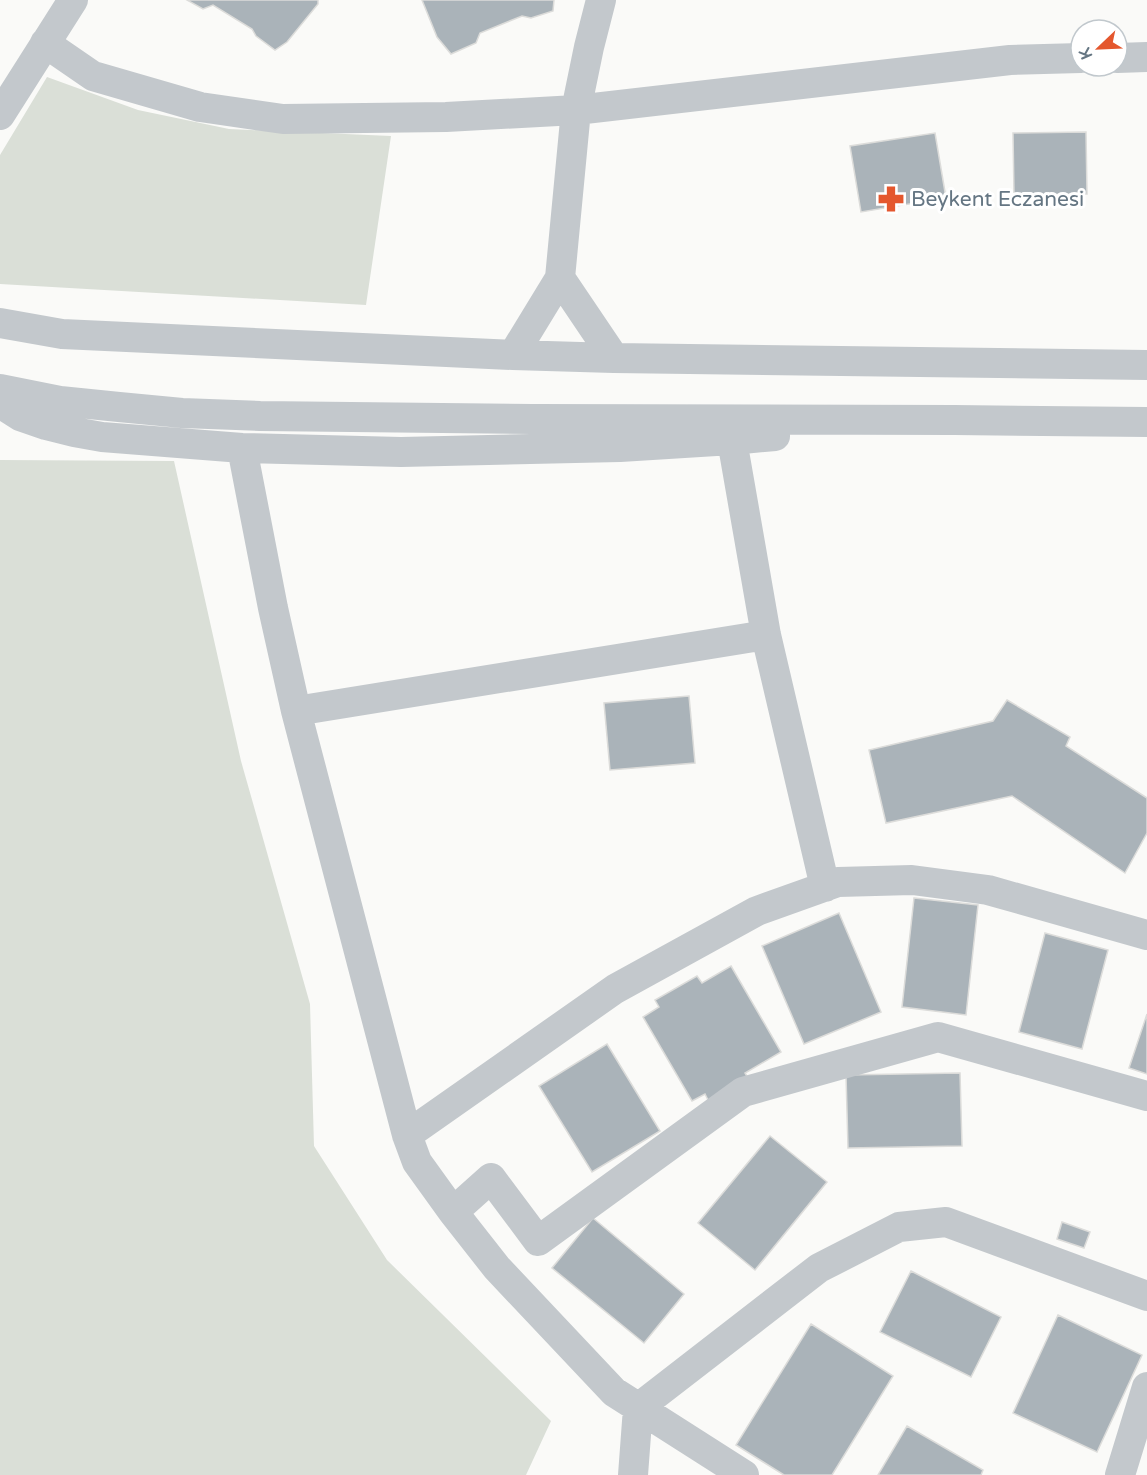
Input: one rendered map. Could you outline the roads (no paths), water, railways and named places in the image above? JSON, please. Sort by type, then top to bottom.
[{"type":"street","points":[[0,115],[73,0]]},
{"type":"street","points":[[513,355],[560,278],[576,110],[601,0]]},
{"type":"street","points":[[45,44],[93,76],[201,107],[283,119],[446,117],[576,110],[1010,60],[1069,58]]},
{"type":"street","points":[[1129,58],[1147,57]]},
{"type":"street","points":[[560,278],[614,358]]},
{"type":"street","points":[[0,323],[62,334],[513,355],[1147,365]]},
{"type":"street","points":[[0,389],[60,401],[182,413],[260,416],[1147,422]]},
{"type":"street","points":[[0,403],[20,416],[46,425],[102,437],[242,448],[401,452],[620,447],[732,440],[789,434],[830,419]]},
{"type":"street","points":[[732,440],[766,635],[825,887]]},
{"type":"street","points":[[242,448],[273,608],[296,711],[407,1135],[417,1162],[497,1269],[614,1392],[744,1475]]},
{"type":"street","points":[[296,711],[766,635]]},
{"type":"street","points":[[407,1135],[615,989],[758,911],[838,882],[912,880],[988,890],[1147,935]]},
{"type":"street","points":[[453,1212],[491,1178],[538,1241],[743,1092],[938,1037],[1147,1096]]},
{"type":"street","points":[[633,1475],[638,1408],[819,1268],[899,1227],[946,1222],[1147,1296]]},
{"type":"street","points":[[1120,1475],[1147,1387]]},
{"type":"place","name":"Beykent Eczanesi","points":[[891,199]]}]
